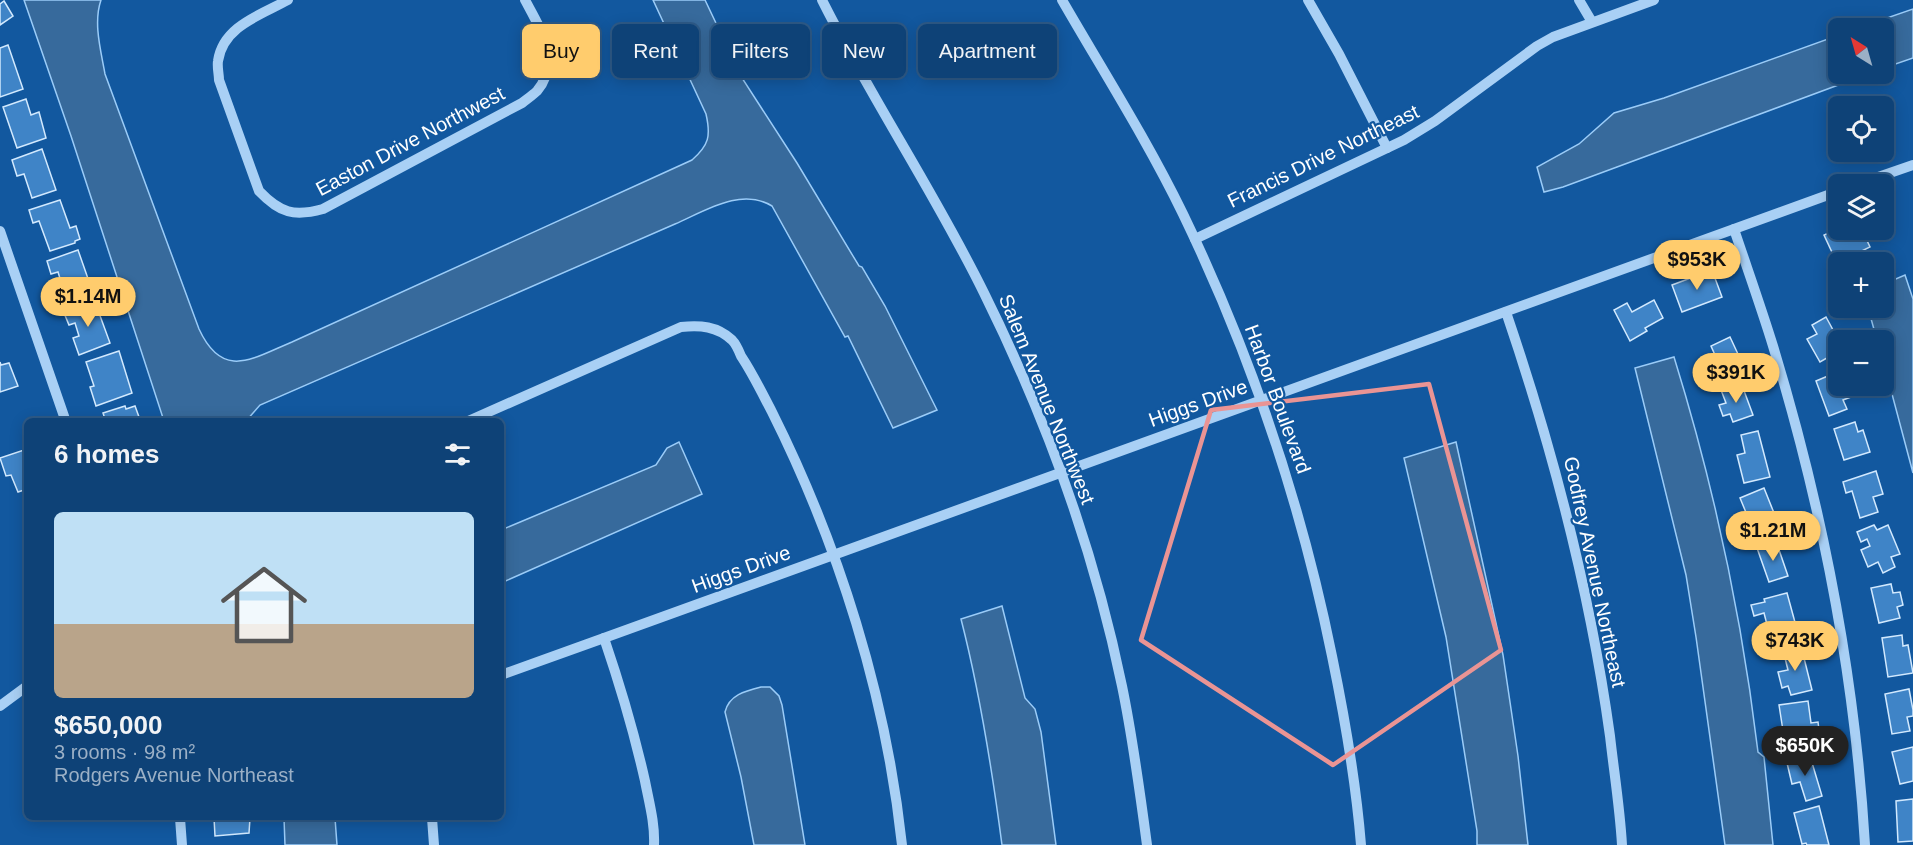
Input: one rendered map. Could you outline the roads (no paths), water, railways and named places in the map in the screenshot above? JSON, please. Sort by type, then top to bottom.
[{"type":"street","name":"Easton Drive Northwest","points":[[288,0],[234,29],[220,52],[219,80],[259,191],[271,204],[287,212],[306,214],[323,209],[344,198],[522,103],[537,91],[546,75],[549,57],[545,39],[525,0]]},
{"type":"street","name":"Salem Avenue Northwest","points":[[822,0],[877,104],[984,292],[1020,368],[1061,472],[1103,604],[1122,686],[1137,768],[1147,845]]},
{"type":"street","name":"Harbor Boulevard","points":[[1062,0],[1137,127],[1195,239],[1227,312],[1261,400],[1293,496],[1323,608],[1341,701],[1361,845]]},
{"type":"street","points":[[1308,0],[1339,54],[1387,148]]},
{"type":"street","points":[[1579,0],[1592,22]]},
{"type":"street","name":"Francis Drive Northeast","points":[[1195,239],[1387,148],[1435,121],[1537,46],[1553,37],[1654,0]]},
{"type":"street","points":[[1887,174],[1913,165]]},
{"type":"street","name":"Higgs Drive","points":[[504,674],[1828,196]]},
{"type":"street","points":[[1734,229],[1773,345],[1814,501],[1844,660],[1855,740],[1865,845]]},
{"type":"street","points":[[0,231],[65,418]]},
{"type":"street","name":"Godfrey Avenue Northeast","points":[[1506,312],[1550,450],[1585,590],[1604,697],[1622,845]]},
{"type":"street","points":[[475,418],[681,327],[700,325],[717,330],[733,341],[783,435],[833,554],[874,690],[889,760],[902,845]]},
{"type":"street","points":[[604,638],[623,694],[638,750],[655,830],[654,845]]},
{"type":"street","points":[[0,706],[24,688]]},
{"type":"street","points":[[180,820],[182,845]]},
{"type":"street","points":[[432,820],[434,845]]},
{"type":"water","points":[[24,0],[101,0],[98,27],[105,74],[199,329],[208,345],[218,355],[229,360],[240,361],[252,359],[292,342],[692,160],[702,150],[708,134],[706,114],[689,78],[699,78],[699,24],[664,24],[653,0],[705,0],[716,24],[711,24],[711,78],[742,78],[885,306],[937,410],[893,428],[848,336],[845,337],[772,206],[748,199],[723,203],[711,208],[260,405],[249,418],[163,418]]},
{"type":"water","points":[[1913,9],[1913,58],[1894,65],[1894,18],[1887,18]]},
{"type":"water","points":[[1828,39],[1828,84],[1841,84],[1544,192],[1537,167],[1579,144],[1614,113],[1664,98]]},
{"type":"water","points":[[1905,275],[1913,299],[1913,473],[1893,396],[1894,330],[1874,330],[1871,318],[1894,318],[1894,280]]},
{"type":"water","points":[[1674,357],[1702,454],[1735,602],[1758,752],[1764,757],[1773,845],[1725,845],[1686,575],[1635,368]]},
{"type":"water","points":[[679,442],[702,494],[504,582],[504,529],[656,465],[667,448]]},
{"type":"water","points":[[1456,442],[1503,655],[1528,845],[1477,845],[1477,831],[1446,637],[1404,458]]},
{"type":"water","points":[[1002,606],[1025,698],[1035,709],[1041,732],[1056,845],[1002,845],[985,731],[961,619]]},
{"type":"water","points":[[761,687],[770,687],[779,696],[782,705],[805,845],[754,845],[725,712],[734,698]]},
{"type":"water","points":[[284,820],[335,820],[337,845],[285,845]]}]
